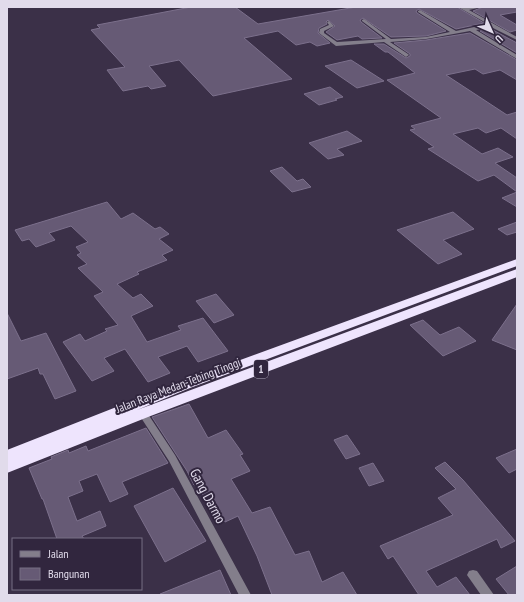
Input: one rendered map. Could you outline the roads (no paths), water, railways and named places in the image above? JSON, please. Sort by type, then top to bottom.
[{"type":"highway","name":"Jalan Raya Medan-Tebing Tinggi","points":[[7,456],[185,385],[517,262]]},
{"type":"highway","name":"Jalan Raya Medan-Tebing Tinggi","points":[[7,467],[143,413],[517,273]]},
{"type":"street","points":[[460,7],[517,39]]},
{"type":"street","points":[[466,9],[480,7]]},
{"type":"street","points":[[420,11],[456,33]]},
{"type":"street","points":[[364,20],[388,41],[389,45],[406,55]]},
{"type":"street","points":[[329,22],[332,26],[324,28],[320,32],[336,44],[388,41],[456,33],[492,25]]},
{"type":"street","points":[[470,30],[517,57]]},
{"type":"street","name":"Gang Darmo","points":[[143,413],[172,458],[246,595]]},
{"type":"street","points":[[474,575],[488,595]]}]
